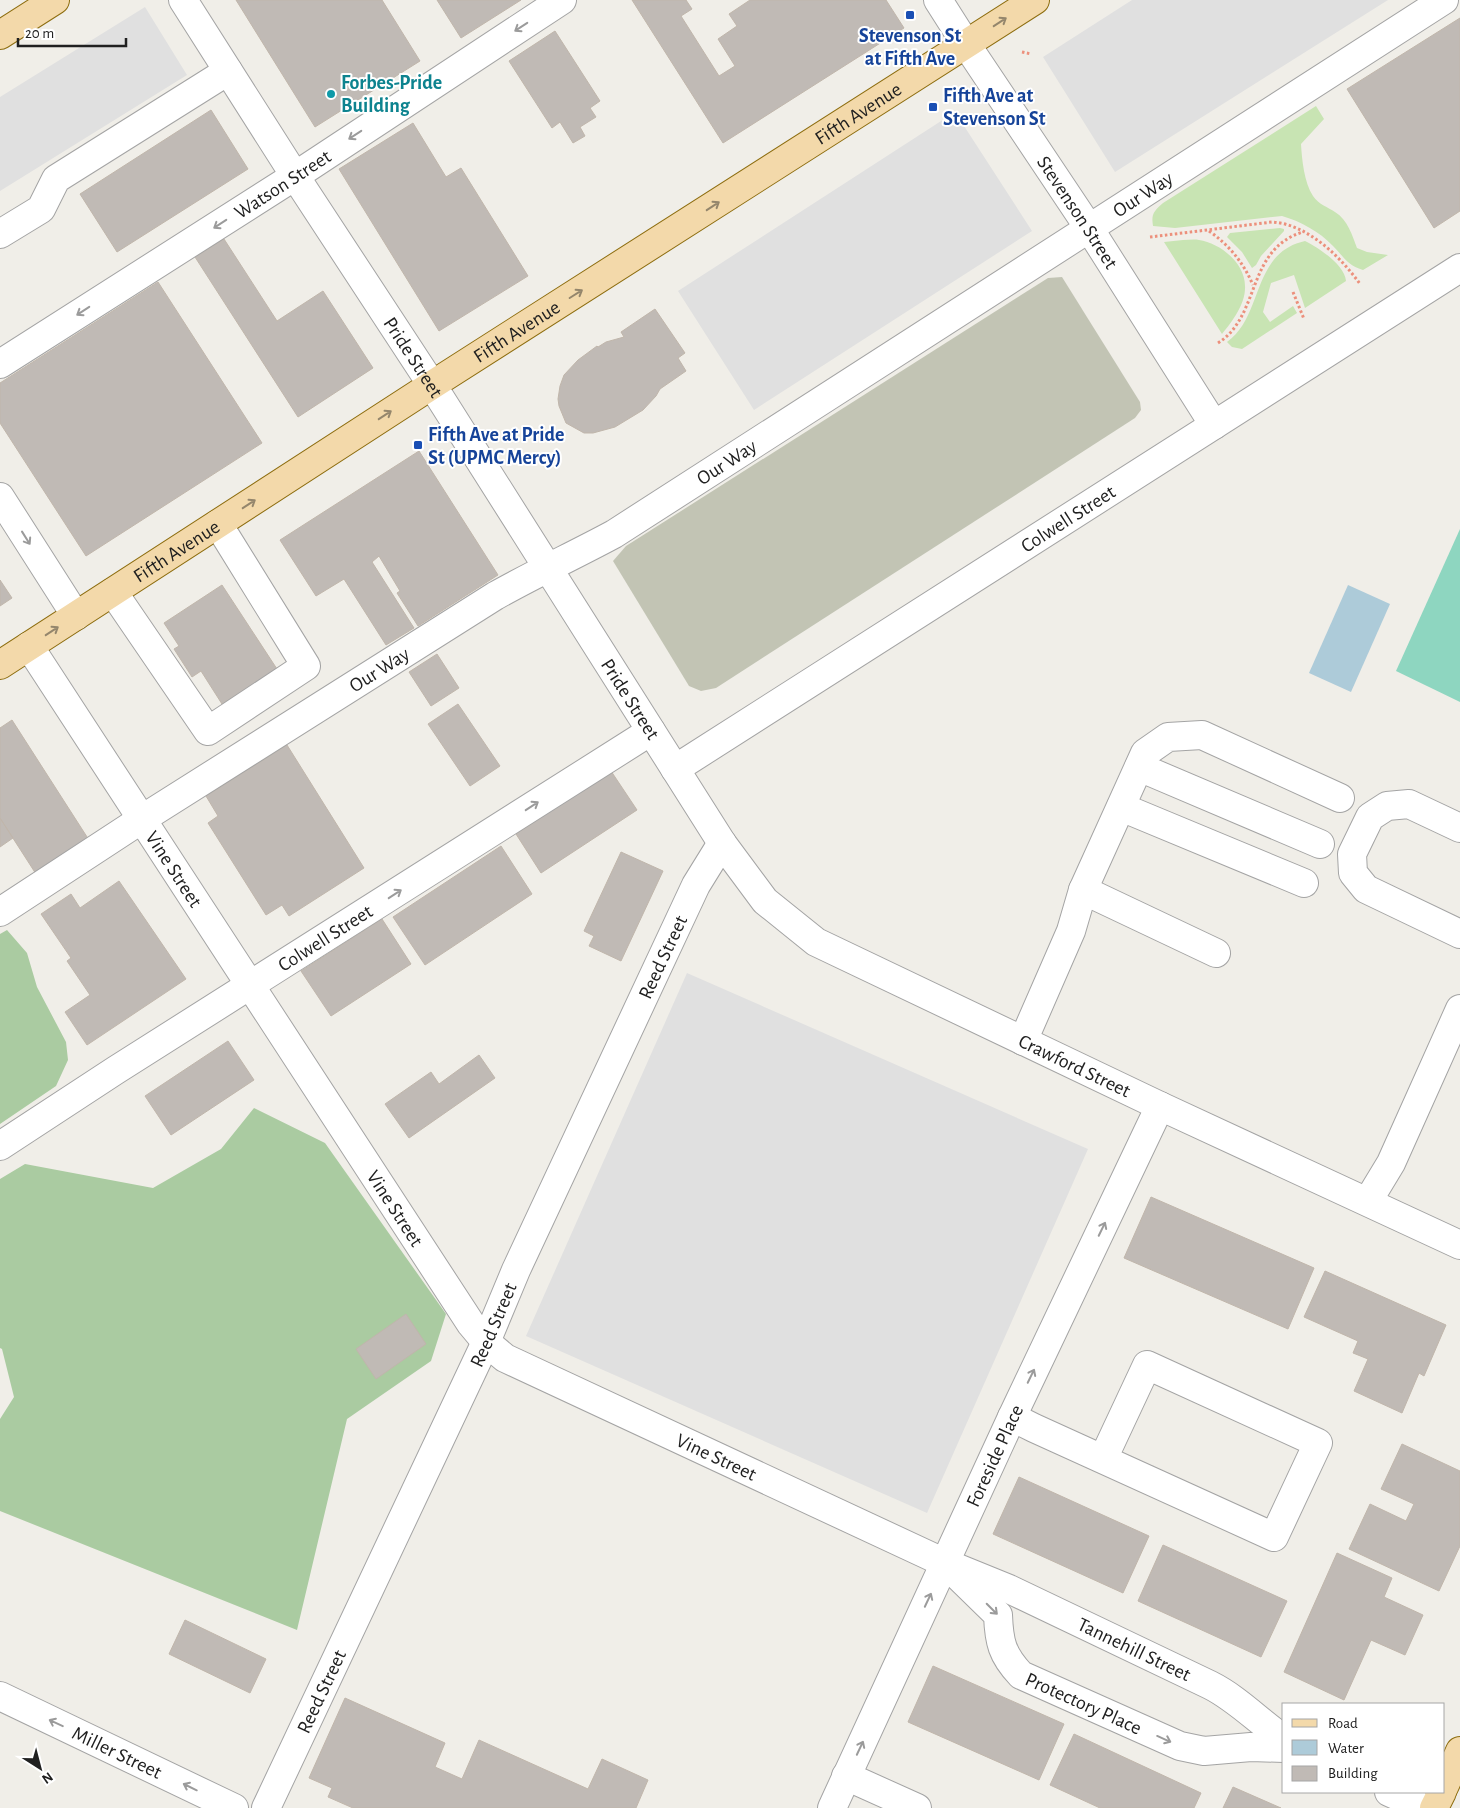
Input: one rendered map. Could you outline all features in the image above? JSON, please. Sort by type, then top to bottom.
[{"type":"main road","points":[[0,35],[55,0]]},
{"type":"main road","name":"Fifth Avenue","points":[[0,665],[432,385],[1035,0]]},
{"type":"main road","points":[[1445,1785],[1460,1751]]},
{"type":"main road","points":[[1434,1808],[1442,1793]]},
{"type":"street","name":"Pride Street","points":[[183,0],[295,176],[432,385],[722,843]]},
{"type":"street","name":"Watson Street","points":[[0,364],[295,176],[562,0]]},
{"type":"street","name":"Stevenson Street","points":[[938,0],[1089,228],[1214,425]]},
{"type":"street","name":"Our Way","points":[[0,912],[142,819],[496,596],[622,528],[1444,0]]},
{"type":"street","points":[[0,234],[41,209],[56,179],[228,71]]},
{"type":"street","name":"Colwell Street","points":[[675,769],[1460,268]]},
{"type":"street","points":[[0,497],[76,616]]},
{"type":"street","points":[[113,592],[208,731],[306,666],[218,524]]},
{"type":"street","name":"Vine Street","points":[[29,646],[471,1324],[486,1342],[505,1358],[945,1563]]},
{"type":"street","name":"Colwell Street","points":[[0,1146],[650,731]]},
{"type":"street","points":[[1023,1041],[1071,931],[1083,890],[1145,753],[1168,736],[1202,735],[1340,798]]},
{"type":"street","points":[[1139,768],[1320,844]]},
{"type":"street","points":[[1460,828],[1409,804],[1387,806],[1370,817],[1352,854],[1353,873],[1366,889],[1460,934]]},
{"type":"street","points":[[1121,808],[1304,883]]},
{"type":"street","name":"Crawford Street","points":[[722,843],[765,900],[816,942],[1160,1106],[1460,1245]]},
{"type":"street","name":"Reed Street","points":[[266,1808],[486,1342],[500,1305],[693,893],[722,843]]},
{"type":"street","points":[[1083,890],[1216,953]]},
{"type":"street","points":[[1368,1201],[1391,1163],[1460,1009]]},
{"type":"street","name":"Foreside Place","points":[[832,1808],[1012,1417],[1160,1106]]},
{"type":"street","points":[[1012,1417],[1102,1459],[1274,1537],[1318,1443],[1147,1364],[1102,1459]]},
{"type":"street","name":"Tannehill Street","points":[[945,1563],[1009,1589],[1228,1694],[1263,1725],[1282,1738]]},
{"type":"street","name":"Protectory Place","points":[[945,1563],[998,1615],[999,1638],[1009,1662],[1021,1675],[1180,1746],[1204,1751],[1251,1747],[1282,1748]]},
{"type":"street","points":[[1009,1662],[1009,1638],[1017,1617],[1042,1605]]},
{"type":"street","points":[[1204,1751],[1229,1735],[1236,1721],[1228,1694]]},
{"type":"street","name":"Miller Street","points":[[0,1696],[234,1808]]},
{"type":"street","points":[[846,1776],[917,1808]]},
{"type":"street","points":[[1391,1793],[1424,1808]]},
{"type":"path","points":[[1022,52],[1031,54]]},
{"type":"path","points":[[1150,237],[1272,222],[1284,223],[1304,232],[1330,252],[1360,284]]},
{"type":"path","points":[[1209,230],[1223,240],[1242,262],[1254,285]]},
{"type":"path","points":[[1218,343],[1235,329],[1269,255],[1294,235],[1304,232]]},
{"type":"path","points":[[1293,292],[1304,318]]},
{"type":"shaded area","points":[[1132,0],[1388,0],[1115,172],[1043,57]]},
{"type":"shaded area","points":[[145,7],[187,75],[0,191],[0,97]]},
{"type":"shaded area","points":[[955,112],[1032,231],[754,410],[678,291]]},
{"type":"shaded area","points":[[1062,277],[1140,402],[1141,410],[1135,418],[716,688],[701,691],[689,686],[613,561],[626,546],[1048,278]]},
{"type":"shaded area","points":[[687,973],[1088,1149],[927,1513],[526,1336]]},
{"type":"green space","points":[[1316,106],[1324,119],[1301,144],[1307,184],[1318,202],[1343,219],[1357,248],[1367,252],[1388,255],[1363,270],[1349,263],[1328,241],[1316,232],[1303,224],[1282,216],[1175,228],[1153,226],[1152,218],[1154,213],[1163,203]]},
{"type":"green space","points":[[1284,229],[1284,231],[1252,268],[1242,252],[1227,237],[1230,233]]},
{"type":"green space","points":[[1199,240],[1215,245],[1230,256],[1241,270],[1245,286],[1243,299],[1234,318],[1222,334],[1164,242]]},
{"type":"green space","points":[[1305,241],[1336,263],[1345,275],[1346,281],[1305,308],[1294,275],[1271,283],[1263,312],[1270,322],[1293,306],[1297,313],[1242,349],[1232,347],[1227,342],[1239,331],[1247,317],[1266,271],[1275,258],[1288,248]]},
{"type":"green space","points":[[1460,529],[1460,702],[1396,671]]},
{"type":"green space","points":[[7,930],[27,953],[37,987],[66,1042],[68,1060],[56,1086],[0,1124],[0,934]]},
{"type":"green space","points":[[254,1108],[325,1143],[446,1314],[431,1361],[347,1419],[297,1630],[0,1511],[0,1419],[14,1397],[2,1349],[0,1348],[0,1179],[25,1164],[153,1188],[221,1149]]},
{"type":"water","points":[[1348,585],[1390,604],[1351,692],[1309,673]]},
{"type":"building","name":"Forbes-Pride Building","points":[[236,0],[382,0],[420,61],[315,127]]},
{"type":"building","name":"Forbes-Pride Building","points":[[437,0],[521,0],[461,38]]},
{"type":"building","points":[[632,0],[686,0],[692,9],[681,16],[719,76],[735,66],[718,39],[737,26],[729,14],[750,0],[886,0],[904,28],[723,143]]},
{"type":"building","points":[[1460,18],[1460,211],[1434,228],[1347,89]]},
{"type":"building","points":[[555,31],[600,101],[590,108],[596,117],[580,127],[585,136],[573,143],[560,122],[552,128],[509,61]]},
{"type":"building","points":[[211,110],[248,169],[117,252],[80,194]]},
{"type":"building","points":[[413,123],[446,177],[461,168],[528,276],[439,331],[339,169]]},
{"type":"building","points":[[224,239],[277,321],[323,291],[373,368],[298,417],[195,257]]},
{"type":"building","points":[[158,282],[262,443],[86,556],[0,423],[0,383]]},
{"type":"building","points":[[655,309],[685,353],[678,358],[686,371],[660,389],[643,410],[615,427],[593,433],[584,433],[566,423],[558,399],[564,375],[578,360],[597,346],[624,337],[621,332]]},
{"type":"building","points":[[419,451],[498,575],[418,626],[397,593],[400,591],[379,556],[372,562],[414,628],[386,645],[344,579],[316,596],[280,540]]},
{"type":"building","points":[[0,580],[12,598],[0,606]]},
{"type":"building","points":[[222,585],[277,669],[222,704],[201,671],[192,677],[174,649],[179,646],[164,623]]},
{"type":"building","points":[[437,654],[459,688],[431,706],[409,672]]},
{"type":"building","points":[[458,704],[500,766],[470,786],[428,724]]},
{"type":"building","points":[[12,720],[89,840],[36,874],[0,818],[0,728]]},
{"type":"building","points":[[287,745],[364,868],[289,916],[282,905],[266,915],[208,823],[218,816],[206,796]]},
{"type":"building","points":[[611,771],[637,810],[541,873],[516,834]]},
{"type":"building","points":[[0,818],[13,838],[0,847]]},
{"type":"building","points":[[501,846],[532,894],[425,965],[393,917]]},
{"type":"building","points":[[621,852],[663,871],[621,961],[589,946],[594,936],[584,931]]},
{"type":"building","points":[[119,881],[186,979],[87,1045],[65,1012],[90,995],[67,961],[71,958],[41,914],[71,894],[80,908]]},
{"type":"building","points":[[382,919],[411,964],[331,1016],[301,971]]},
{"type":"building","points":[[228,1041],[254,1080],[171,1135],[145,1096]]},
{"type":"building","points":[[479,1055],[495,1078],[409,1138],[385,1104],[431,1072],[439,1084]]},
{"type":"building","points":[[1151,1197],[1314,1268],[1288,1329],[1124,1258]]},
{"type":"building","points":[[1325,1271],[1446,1325],[1424,1376],[1419,1373],[1402,1413],[1354,1391],[1368,1359],[1353,1353],[1358,1341],[1304,1317]]},
{"type":"building","points":[[406,1314],[426,1344],[376,1379],[356,1349]]},
{"type":"building","points":[[1402,1444],[1460,1471],[1460,1546],[1439,1591],[1349,1549],[1370,1504],[1406,1521],[1414,1504],[1381,1489]]},
{"type":"building","points":[[1019,1477],[1149,1536],[1123,1593],[993,1534]]},
{"type":"building","points":[[1163,1545],[1287,1601],[1261,1657],[1138,1601]]},
{"type":"building","points":[[1337,1553],[1392,1578],[1384,1597],[1423,1615],[1405,1655],[1371,1640],[1344,1700],[1284,1672]]},
{"type":"building","points":[[185,1620],[266,1659],[250,1693],[169,1654]]},
{"type":"building","points":[[933,1666],[1064,1724],[1039,1780],[908,1722]]},
{"type":"building","points":[[345,1698],[445,1743],[435,1767],[462,1779],[479,1740],[588,1789],[602,1759],[648,1780],[636,1808],[353,1808],[328,1797],[332,1788],[309,1778]]},
{"type":"building","points":[[1074,1734],[1201,1793],[1194,1808],[1100,1808],[1050,1785]]},
{"type":"building","points":[[1233,1787],[1281,1808],[1223,1808]]},
{"type":"place","name":"Stevenson St at Fifth Ave","points":[[910,15]]},
{"type":"place","name":"Forbes-Pride Building","points":[[331,94]]},
{"type":"place","name":"Fifth Ave at Stevenson St","points":[[933,107]]},
{"type":"place","name":"Fifth Ave at Pride St (UPMC Mercy)","points":[[418,445]]}]
